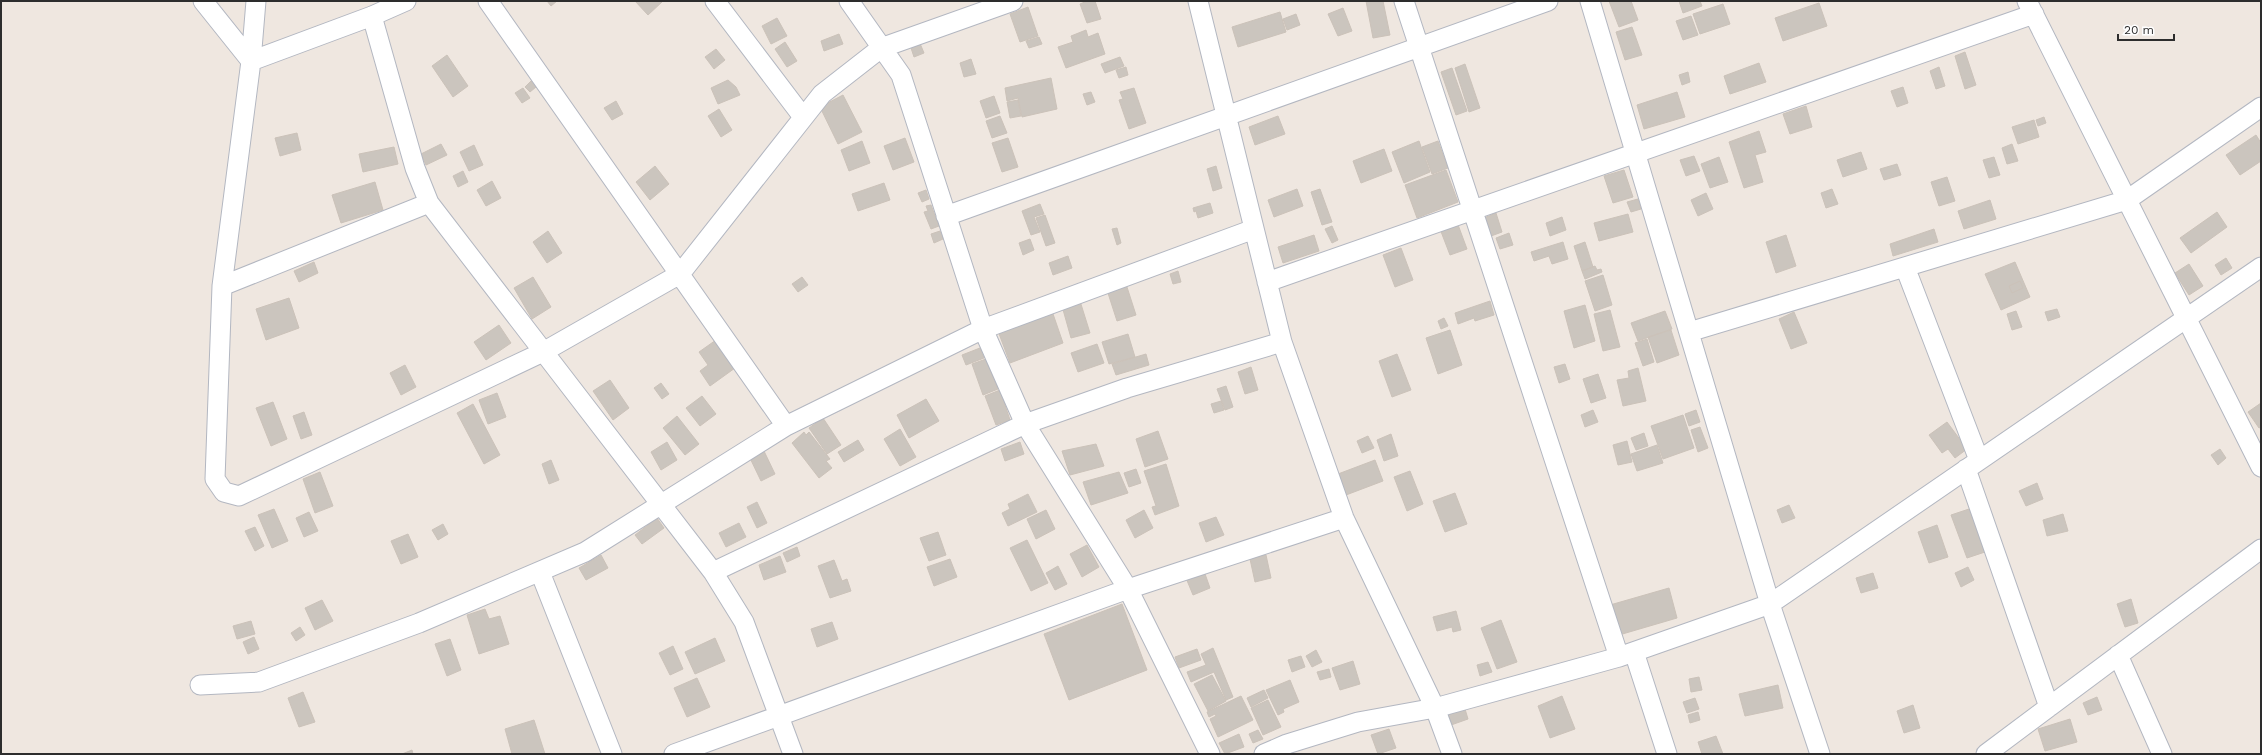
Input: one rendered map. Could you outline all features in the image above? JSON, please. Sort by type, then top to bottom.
[{"type":"street","points":[[203,1],[251,61]]},
{"type":"street","points":[[256,1],[251,61],[222,286],[215,479],[224,492],[239,496],[543,352],[680,274],[803,116],[822,94],[881,48],[1013,1]]},
{"type":"street","points":[[251,61],[372,16],[406,1]]},
{"type":"street","points":[[488,1],[786,426]]},
{"type":"street","points":[[715,1],[803,116]]},
{"type":"street","points":[[849,1],[901,75],[983,329],[1025,424],[1128,589],[1210,754]]},
{"type":"street","points":[[1198,1],[1282,342],[1344,518],[1435,708],[1452,754]]},
{"type":"street","points":[[1404,1],[1472,210],[1626,655],[1667,754]]},
{"type":"street","points":[[946,216],[1548,1]]},
{"type":"street","points":[[1590,1],[1770,604],[1820,754]]},
{"type":"street","points":[[1268,282],[1635,153],[2030,7],[2261,467]]},
{"type":"street","points":[[372,16],[415,168],[429,203],[713,572],[744,622],[793,754]]},
{"type":"street","points":[[1689,332],[2127,200],[2260,110]]},
{"type":"street","points":[[222,286],[429,203]]},
{"type":"street","points":[[200,685],[259,682],[419,623],[540,572],[585,552],[661,506],[786,426],[983,329],[1254,229]]},
{"type":"street","points":[[1905,267],[1973,465],[2049,707]]},
{"type":"street","points":[[1264,754],[1287,744],[1358,722],[1435,708],[1626,655],[1770,604],[2261,267]]},
{"type":"street","points":[[713,572],[1025,424],[1127,388],[1282,342]]},
{"type":"street","points":[[674,754],[1128,589],[1344,518]]},
{"type":"street","points":[[1986,754],[2261,549]]},
{"type":"street","points":[[540,572],[612,754]]},
{"type":"street","points":[[2118,656],[2162,754]]},
{"type":"building","points":[[547,1],[557,1],[551,6]]},
{"type":"building","points":[[635,1],[663,1],[648,15]]},
{"type":"building","points":[[1087,1],[1095,1],[1101,19],[1087,23],[1080,4]]},
{"type":"building","points":[[1366,1],[1383,1],[1390,35],[1373,38]]},
{"type":"building","points":[[1609,1],[1631,1],[1638,20],[1619,27]]},
{"type":"building","points":[[1679,1],[1700,1],[1702,6],[1683,13]]},
{"type":"building","points":[[1819,3],[1827,26],[1783,41],[1775,18]]},
{"type":"building","points":[[1723,4],[1730,24],[1700,34],[1693,14]]},
{"type":"building","points":[[1028,7],[1038,36],[1020,42],[1010,14]]},
{"type":"building","points":[[1343,8],[1352,31],[1338,36],[1328,14]]},
{"type":"building","points":[[1280,12],[1286,32],[1238,47],[1232,27]]},
{"type":"building","points":[[1296,14],[1300,25],[1287,30],[1283,19]]},
{"type":"building","points":[[1691,16],[1698,35],[1683,40],[1676,21]]},
{"type":"building","points":[[777,18],[787,36],[771,44],[762,26]]},
{"type":"building","points":[[1632,27],[1642,55],[1625,60],[1616,32]]},
{"type":"building","points":[[1086,30],[1088,37],[1098,33],[1105,54],[1066,68],[1058,47],[1073,42],[1071,36]]},
{"type":"building","points":[[839,34],[843,44],[824,51],[821,41]]},
{"type":"building","points":[[1039,37],[1042,44],[1029,48],[1026,41]]},
{"type":"building","points":[[919,41],[924,53],[914,57],[910,45]]},
{"type":"building","points":[[785,42],[797,61],[787,67],[775,49]]},
{"type":"building","points":[[716,49],[725,60],[714,69],[705,57]]},
{"type":"building","points":[[1965,52],[1976,85],[1965,89],[1955,56]]},
{"type":"building","points":[[447,55],[468,86],[453,97],[432,66]]},
{"type":"building","points":[[1120,57],[1124,66],[1105,73],[1101,64]]},
{"type":"building","points":[[971,59],[976,74],[964,77],[960,63]]},
{"type":"building","points":[[1759,63],[1766,82],[1730,94],[1724,76]]},
{"type":"building","points":[[1465,64],[1480,108],[1469,112],[1455,68]]},
{"type":"building","points":[[1126,67],[1128,75],[1119,78],[1116,70]]},
{"type":"building","points":[[1939,67],[1945,86],[1936,89],[1930,71]]},
{"type":"building","points":[[1452,68],[1467,111],[1456,115],[1441,72]]},
{"type":"building","points":[[1688,72],[1690,82],[1682,85],[1679,75]]},
{"type":"building","points":[[1051,78],[1057,109],[1022,117],[1018,98],[1007,101],[1005,88]]},
{"type":"building","points":[[728,80],[736,87],[740,95],[718,104],[711,88]]},
{"type":"building","points":[[531,81],[536,87],[530,92],[525,87]]},
{"type":"building","points":[[1903,87],[1908,103],[1897,107],[1891,91]]},
{"type":"building","points":[[523,88],[530,98],[522,103],[515,93]]},
{"type":"building","points":[[1134,88],[1146,123],[1129,129],[1119,100],[1123,99],[1120,92]]},
{"type":"building","points":[[1091,92],[1095,102],[1087,105],[1083,94]]},
{"type":"building","points":[[1677,92],[1685,117],[1644,129],[1637,105]]},
{"type":"building","points":[[843,95],[862,132],[838,144],[820,107]]},
{"type":"building","points":[[994,96],[1000,113],[986,118],[980,101]]},
{"type":"building","points":[[1018,100],[1021,116],[1010,118],[1007,102]]},
{"type":"building","points":[[616,101],[623,114],[612,120],[604,108]]},
{"type":"building","points":[[1806,106],[1812,127],[1790,134],[1783,114]]},
{"type":"building","points":[[719,109],[732,130],[721,137],[708,116]]},
{"type":"building","points":[[1000,116],[1007,133],[992,138],[986,121]]},
{"type":"building","points":[[1278,116],[1285,134],[1255,145],[1249,127]]},
{"type":"building","points":[[2044,117],[2046,123],[2038,126],[2036,120]]},
{"type":"building","points":[[2034,120],[2039,137],[2018,144],[2012,127]]},
{"type":"building","points":[[1759,131],[1766,152],[1755,155],[1763,182],[1744,188],[1729,142]]},
{"type":"building","points":[[297,133],[301,150],[280,156],[275,138]]},
{"type":"building","points":[[2256,135],[2261,143],[2261,161],[2240,175],[2226,155]]},
{"type":"building","points":[[905,138],[914,162],[893,170],[884,146]]},
{"type":"building","points":[[1008,138],[1018,167],[1002,172],[992,143]]},
{"type":"building","points":[[862,141],[870,163],[849,171],[841,150]]},
{"type":"building","points":[[1419,141],[1430,172],[1404,183],[1392,152]]},
{"type":"building","points":[[1438,141],[1448,168],[1432,174],[1422,147]]},
{"type":"building","points":[[441,144],[447,155],[426,165],[421,154]]},
{"type":"building","points":[[2012,144],[2018,161],[2007,164],[2002,148]]},
{"type":"building","points":[[474,145],[483,165],[469,171],[460,152]]},
{"type":"building","points":[[394,147],[398,164],[363,172],[359,154]]},
{"type":"building","points":[[1384,149],[1392,171],[1361,183],[1353,161]]},
{"type":"building","points":[[1861,152],[1867,169],[1843,177],[1837,160]]},
{"type":"building","points":[[1694,156],[1700,171],[1686,176],[1680,160]]},
{"type":"building","points":[[1719,157],[1728,182],[1710,188],[1701,164]]},
{"type":"building","points":[[1994,157],[2000,175],[1989,178],[1983,160]]},
{"type":"building","points":[[1897,164],[1901,175],[1884,180],[1880,169]]},
{"type":"building","points":[[655,166],[669,184],[650,200],[636,182]]},
{"type":"building","points":[[1216,166],[1222,188],[1213,191],[1207,169]]},
{"type":"building","points":[[1446,170],[1458,202],[1417,218],[1405,185]]},
{"type":"building","points":[[1624,170],[1633,197],[1613,203],[1604,176]]},
{"type":"building","points":[[463,171],[468,182],[458,187],[453,176]]},
{"type":"building","points":[[1947,177],[1955,201],[1939,206],[1931,182]]},
{"type":"building","points":[[492,181],[501,198],[486,206],[477,190]]},
{"type":"building","points":[[375,182],[383,210],[341,223],[332,195]]},
{"type":"building","points":[[884,183],[890,200],[858,211],[852,194]]},
{"type":"building","points":[[1297,189],[1303,206],[1274,217],[1268,200]]},
{"type":"building","points":[[1320,189],[1332,222],[1322,225],[1311,192]]},
{"type":"building","points":[[1832,189],[1838,204],[1826,208],[1821,193]]},
{"type":"building","points":[[926,190],[929,199],[922,202],[918,193]]},
{"type":"building","points":[[1706,193],[1713,209],[1698,216],[1691,200]]},
{"type":"building","points":[[1638,199],[1641,209],[1631,212],[1627,202]]},
{"type":"building","points":[[1990,200],[1996,219],[1964,229],[1958,211]]},
{"type":"building","points":[[1210,203],[1213,213],[1198,218],[1196,211],[1194,212],[1193,208]]},
{"type":"building","points":[[1040,204],[1044,214],[1034,217],[1040,232],[1031,235],[1022,211]]},
{"type":"building","points":[[931,205],[939,226],[931,229],[924,212],[928,211],[926,206]]},
{"type":"building","points":[[2217,212],[2227,227],[2191,253],[2180,238]]},
{"type":"building","points":[[1496,213],[1502,232],[1491,236],[1484,218]]},
{"type":"building","points":[[1628,214],[1633,232],[1599,241],[1594,223]]},
{"type":"building","points":[[1045,215],[1055,243],[1046,246],[1036,218]]},
{"type":"building","points":[[1562,217],[1566,230],[1550,236],[1546,223]]},
{"type":"building","points":[[1457,222],[1467,249],[1450,255],[1440,229]]},
{"type":"building","points":[[1332,226],[1338,240],[1332,243],[1325,229]]},
{"type":"building","points":[[1117,228],[1121,243],[1117,245],[1112,229]]},
{"type":"building","points":[[1934,229],[1938,242],[1893,256],[1890,244]]},
{"type":"building","points":[[548,231],[562,253],[547,263],[533,242]]},
{"type":"building","points":[[940,231],[943,239],[934,243],[931,234]]},
{"type":"building","points":[[1509,233],[1513,245],[1500,249],[1496,238]]},
{"type":"building","points":[[1314,235],[1319,251],[1283,263],[1278,247]]},
{"type":"building","points":[[1786,235],[1796,266],[1776,273],[1766,242]]},
{"type":"building","points":[[1030,239],[1034,250],[1023,255],[1019,243]]},
{"type":"building","points":[[1563,242],[1568,259],[1552,264],[1549,256],[1534,261],[1531,252]]},
{"type":"building","points":[[1585,242],[1593,267],[1582,271],[1574,246]]},
{"type":"building","points":[[1401,248],[1413,280],[1395,287],[1383,255]]},
{"type":"building","points":[[1068,256],[1072,268],[1053,275],[1049,263]]},
{"type":"building","points":[[2226,258],[2232,268],[2221,275],[2215,265]]},
{"type":"building","points":[[314,262],[318,273],[299,282],[294,271]]},
{"type":"building","points":[[2015,262],[2030,297],[2001,310],[1985,274]]},
{"type":"building","points":[[2189,264],[2203,286],[2189,295],[2175,273]]},
{"type":"building","points":[[1595,266],[1597,270],[1601,269],[1602,272],[1585,279],[1582,271]]},
{"type":"building","points":[[1178,271],[1181,282],[1173,284],[1170,274]]},
{"type":"building","points":[[1603,275],[1612,305],[1595,311],[1585,281]]},
{"type":"building","points":[[533,277],[551,307],[532,319],[514,288]]},
{"type":"building","points":[[802,277],[808,285],[798,292],[792,284]]},
{"type":"building","points":[[2020,281],[2023,288],[2012,293],[2009,286]]},
{"type":"building","points":[[1126,284],[1136,315],[1117,321],[1107,290]]},
{"type":"building","points":[[289,298],[299,328],[266,340],[256,309]]},
{"type":"building","points":[[1080,301],[1090,333],[1071,338],[1062,306]]},
{"type":"building","points":[[1490,301],[1494,315],[1475,321],[1474,318],[1458,324],[1455,313]]},
{"type":"building","points":[[1585,305],[1595,341],[1574,348],[1564,311]]},
{"type":"building","points":[[2057,309],[2060,317],[2048,321],[2045,312]]},
{"type":"building","points":[[1610,310],[1620,347],[1603,351],[1594,314]]},
{"type":"building","points":[[1052,311],[1063,343],[1010,363],[998,331]]},
{"type":"building","points":[[1665,311],[1672,329],[1638,341],[1631,323]]},
{"type":"building","points":[[2016,311],[2022,327],[2012,330],[2007,314]]},
{"type":"building","points":[[1794,312],[1807,343],[1791,349],[1779,319]]},
{"type":"building","points":[[1444,318],[1448,326],[1441,329],[1438,321]]},
{"type":"building","points":[[499,325],[511,343],[486,360],[474,342]]},
{"type":"building","points":[[1450,330],[1462,365],[1438,374],[1426,338]]},
{"type":"building","points":[[1671,330],[1679,355],[1657,363],[1648,337]]},
{"type":"building","points":[[1128,334],[1135,357],[1109,364],[1102,342]]},
{"type":"building","points":[[1647,339],[1654,362],[1643,366],[1635,343]]},
{"type":"building","points":[[716,340],[735,368],[710,386],[700,371],[708,365],[699,352]]},
{"type":"building","points":[[1097,344],[1104,363],[1078,372],[1071,353]]},
{"type":"building","points":[[980,348],[984,358],[966,365],[962,355]]},
{"type":"building","points":[[1146,354],[1149,365],[1116,375],[1112,364]]},
{"type":"building","points":[[1397,354],[1411,390],[1392,397],[1379,361]]},
{"type":"building","points":[[986,359],[998,389],[983,395],[972,364]]},
{"type":"building","points":[[1565,364],[1570,379],[1559,383],[1554,367]]},
{"type":"building","points":[[405,365],[416,387],[401,395],[390,373]]},
{"type":"building","points":[[1251,367],[1258,390],[1245,394],[1238,372]]},
{"type":"building","points":[[1638,368],[1646,401],[1623,406],[1617,380],[1629,378],[1628,371]]},
{"type":"building","points":[[1598,374],[1606,398],[1591,403],[1583,379]]},
{"type":"building","points":[[610,380],[629,408],[613,420],[593,391]]},
{"type":"building","points":[[661,383],[669,394],[662,399],[654,388]]},
{"type":"building","points":[[1226,386],[1233,407],[1225,410],[1217,389]]},
{"type":"building","points":[[1000,390],[1010,420],[996,425],[985,396]]},
{"type":"building","points":[[497,393],[506,417],[488,424],[479,400]]},
{"type":"building","points":[[702,396],[716,414],[700,426],[686,408]]},
{"type":"building","points":[[926,399],[939,421],[909,438],[897,415]]},
{"type":"building","points":[[1221,401],[1224,410],[1214,413],[1211,404]]},
{"type":"building","points":[[273,402],[287,439],[271,446],[256,408]]},
{"type":"building","points":[[2261,403],[2261,427],[2259,428],[2248,412]]},
{"type":"building","points":[[473,404],[500,455],[484,464],[457,413]]},
{"type":"building","points":[[1593,410],[1598,422],[1585,427],[1581,415]]},
{"type":"building","points":[[1696,410],[1700,422],[1689,426],[1685,414]]},
{"type":"building","points":[[304,412],[312,435],[301,439],[293,416]]},
{"type":"building","points":[[1683,415],[1694,448],[1663,459],[1651,426]]},
{"type":"building","points":[[677,416],[699,444],[685,455],[663,428]]},
{"type":"building","points":[[823,418],[841,445],[827,454],[809,428]]},
{"type":"building","points":[[1947,422],[1967,449],[1955,458],[1948,449],[1942,453],[1929,435]]},
{"type":"building","points":[[1700,427],[1708,448],[1698,452],[1691,430]]},
{"type":"building","points":[[900,429],[916,457],[900,466],[884,439]]},
{"type":"building","points":[[1158,431],[1168,459],[1145,467],[1136,439]]},
{"type":"building","points":[[804,432],[806,435],[809,432],[830,459],[826,461],[832,468],[819,478],[792,443]]},
{"type":"building","points":[[1644,433],[1648,446],[1636,450],[1631,438]]},
{"type":"building","points":[[1391,434],[1398,456],[1384,461],[1377,440]]},
{"type":"building","points":[[1368,436],[1374,448],[1362,453],[1357,441]]},
{"type":"building","points":[[858,440],[864,450],[844,462],[838,452]]},
{"type":"building","points":[[1627,441],[1632,462],[1618,465],[1613,445]]},
{"type":"building","points":[[667,442],[677,460],[661,470],[651,452]]},
{"type":"building","points":[[1020,442],[1024,454],[1005,461],[1001,449]]},
{"type":"building","points":[[1096,444],[1104,466],[1070,475],[1062,451]]},
{"type":"building","points":[[1657,445],[1663,463],[1637,471],[1631,454]]},
{"type":"building","points":[[763,449],[775,474],[761,481],[749,456]]},
{"type":"building","points":[[2220,449],[2226,458],[2218,465],[2211,455]]},
{"type":"building","points":[[551,460],[559,480],[549,484],[542,464]]},
{"type":"building","points":[[1375,460],[1383,481],[1346,495],[1338,474]]},
{"type":"building","points":[[1166,464],[1179,506],[1155,515],[1152,507],[1156,506],[1144,471]]},
{"type":"building","points":[[1136,469],[1141,483],[1129,487],[1124,473]]},
{"type":"building","points":[[1410,471],[1423,504],[1407,511],[1394,477]]},
{"type":"building","points":[[320,472],[333,506],[315,513],[303,479]]},
{"type":"building","points":[[1119,472],[1128,493],[1091,505],[1083,482]]},
{"type":"building","points":[[2037,483],[2043,499],[2026,506],[2019,491]]},
{"type":"building","points":[[1455,493],[1467,524],[1445,532],[1433,501]]},
{"type":"building","points":[[1028,494],[1037,512],[1008,526],[1002,513],[1010,509],[1008,504]]},
{"type":"building","points":[[757,502],[767,523],[757,528],[747,507]]},
{"type":"building","points":[[1789,505],[1795,518],[1782,523],[1777,510]]},
{"type":"building","points":[[274,509],[288,541],[272,548],[258,515]]},
{"type":"building","points":[[1969,509],[1985,552],[1967,558],[1951,515]]},
{"type":"building","points":[[1046,510],[1055,529],[1036,539],[1027,519]]},
{"type":"building","points":[[1144,510],[1153,528],[1135,538],[1126,520]]},
{"type":"building","points":[[309,512],[318,531],[304,537],[296,518]]},
{"type":"building","points":[[2063,514],[2068,531],[2047,536],[2043,520]]},
{"type":"building","points":[[1216,517],[1224,535],[1206,542],[1199,523]]},
{"type":"building","points":[[657,518],[664,528],[642,544],[635,535]]},
{"type":"building","points":[[739,523],[746,537],[726,547],[719,533]]},
{"type":"building","points":[[443,524],[448,534],[438,540],[432,530]]},
{"type":"building","points":[[1937,525],[1948,557],[1929,563],[1918,532]]},
{"type":"building","points":[[255,527],[264,546],[255,551],[245,531]]},
{"type":"building","points":[[938,532],[946,555],[929,561],[920,538]]},
{"type":"building","points":[[408,534],[418,557],[401,564],[391,541]]},
{"type":"building","points":[[1027,540],[1048,583],[1031,591],[1010,548]]},
{"type":"building","points":[[1087,545],[1099,567],[1082,577],[1070,554]]},
{"type":"building","points":[[797,547],[800,556],[787,562],[783,553]]},
{"type":"building","points":[[601,555],[608,568],[586,580],[579,568]]},
{"type":"building","points":[[1266,555],[1271,578],[1255,582],[1250,559]]},
{"type":"building","points":[[780,556],[786,572],[764,580],[759,565]]},
{"type":"building","points":[[950,559],[957,577],[934,586],[927,567]]},
{"type":"building","points":[[834,560],[842,581],[847,579],[851,591],[830,598],[818,566]]},
{"type":"building","points":[[1058,566],[1067,584],[1055,590],[1046,573]]},
{"type":"building","points":[[1968,567],[1974,580],[1961,587],[1955,573]]},
{"type":"building","points":[[1204,571],[1210,588],[1193,595],[1186,578]]},
{"type":"building","points":[[1873,573],[1878,588],[1861,593],[1856,578]]},
{"type":"building","points":[[1669,588],[1677,618],[1619,635],[1610,605]]},
{"type":"building","points":[[2131,599],[2138,623],[2125,627],[2117,604]]},
{"type":"building","points":[[322,600],[333,621],[315,630],[305,608]]},
{"type":"building","points":[[1122,604],[1147,670],[1069,700],[1044,634]]},
{"type":"building","points":[[485,609],[489,619],[500,616],[509,644],[479,654],[467,615]]},
{"type":"building","points":[[1456,611],[1461,630],[1453,632],[1452,627],[1437,631],[1433,617]]},
{"type":"building","points":[[1501,620],[1517,662],[1497,669],[1481,628]]},
{"type":"building","points":[[251,621],[255,634],[237,639],[233,626]]},
{"type":"building","points":[[832,622],[838,639],[817,647],[811,629]]},
{"type":"building","points":[[300,627],[305,635],[296,641],[291,633]]},
{"type":"building","points":[[254,637],[259,649],[248,654],[243,642]]},
{"type":"building","points":[[715,638],[725,661],[695,674],[685,652]]},
{"type":"building","points":[[450,639],[461,670],[447,676],[435,644]]},
{"type":"building","points":[[673,646],[683,669],[670,675],[659,653]]},
{"type":"building","points":[[1213,648],[1233,697],[1226,700],[1214,672],[1191,682],[1187,672],[1206,665],[1201,654]]},
{"type":"building","points":[[1197,649],[1201,660],[1179,668],[1175,657]]},
{"type":"building","points":[[1316,650],[1322,662],[1312,667],[1306,656]]},
{"type":"building","points":[[1301,656],[1305,667],[1292,672],[1288,660]]},
{"type":"building","points":[[1353,661],[1360,684],[1340,690],[1332,668]]},
{"type":"building","points":[[1488,662],[1492,672],[1480,676],[1477,665]]},
{"type":"building","points":[[1329,669],[1331,677],[1320,680],[1317,672]]},
{"type":"building","points":[[1212,675],[1226,701],[1208,711],[1194,684]]},
{"type":"building","points":[[1699,677],[1702,690],[1691,692],[1689,679]]},
{"type":"building","points":[[697,678],[710,707],[687,717],[674,688]]},
{"type":"building","points":[[1290,680],[1299,702],[1283,709],[1284,712],[1278,715],[1266,690]]},
{"type":"building","points":[[1778,685],[1783,708],[1745,716],[1739,694]]},
{"type":"building","points":[[1264,690],[1268,698],[1251,707],[1247,698]]},
{"type":"building","points":[[303,692],[315,722],[299,727],[288,698]]},
{"type":"building","points":[[1241,696],[1253,720],[1218,737],[1210,719],[1216,716],[1215,714],[1209,717],[1207,712]]},
{"type":"building","points":[[1562,696],[1575,729],[1550,738],[1538,706]]},
{"type":"building","points":[[2097,697],[2102,710],[2088,715],[2083,703]]},
{"type":"building","points":[[1695,698],[1699,709],[1687,713],[1683,702]]},
{"type":"building","points":[[1268,700],[1281,727],[1263,735],[1251,708]]},
{"type":"building","points":[[1913,705],[1920,728],[1904,733],[1897,711]]},
{"type":"building","points":[[1465,709],[1468,719],[1451,725],[1447,715]]},
{"type":"building","points":[[1698,712],[1700,720],[1690,723],[1688,715]]},
{"type":"building","points":[[2070,719],[2077,742],[2045,751],[2038,729]]},
{"type":"building","points":[[534,720],[545,754],[512,754],[505,729]]},
{"type":"building","points":[[1389,729],[1396,748],[1378,754],[1371,735]]},
{"type":"building","points":[[1258,730],[1263,739],[1253,743],[1249,734]]},
{"type":"building","points":[[1239,734],[1244,747],[1225,754],[1219,743]]},
{"type":"building","points":[[1716,736],[1723,754],[1702,754],[1698,742]]},
{"type":"building","points":[[412,750],[413,754],[402,754]]}]
